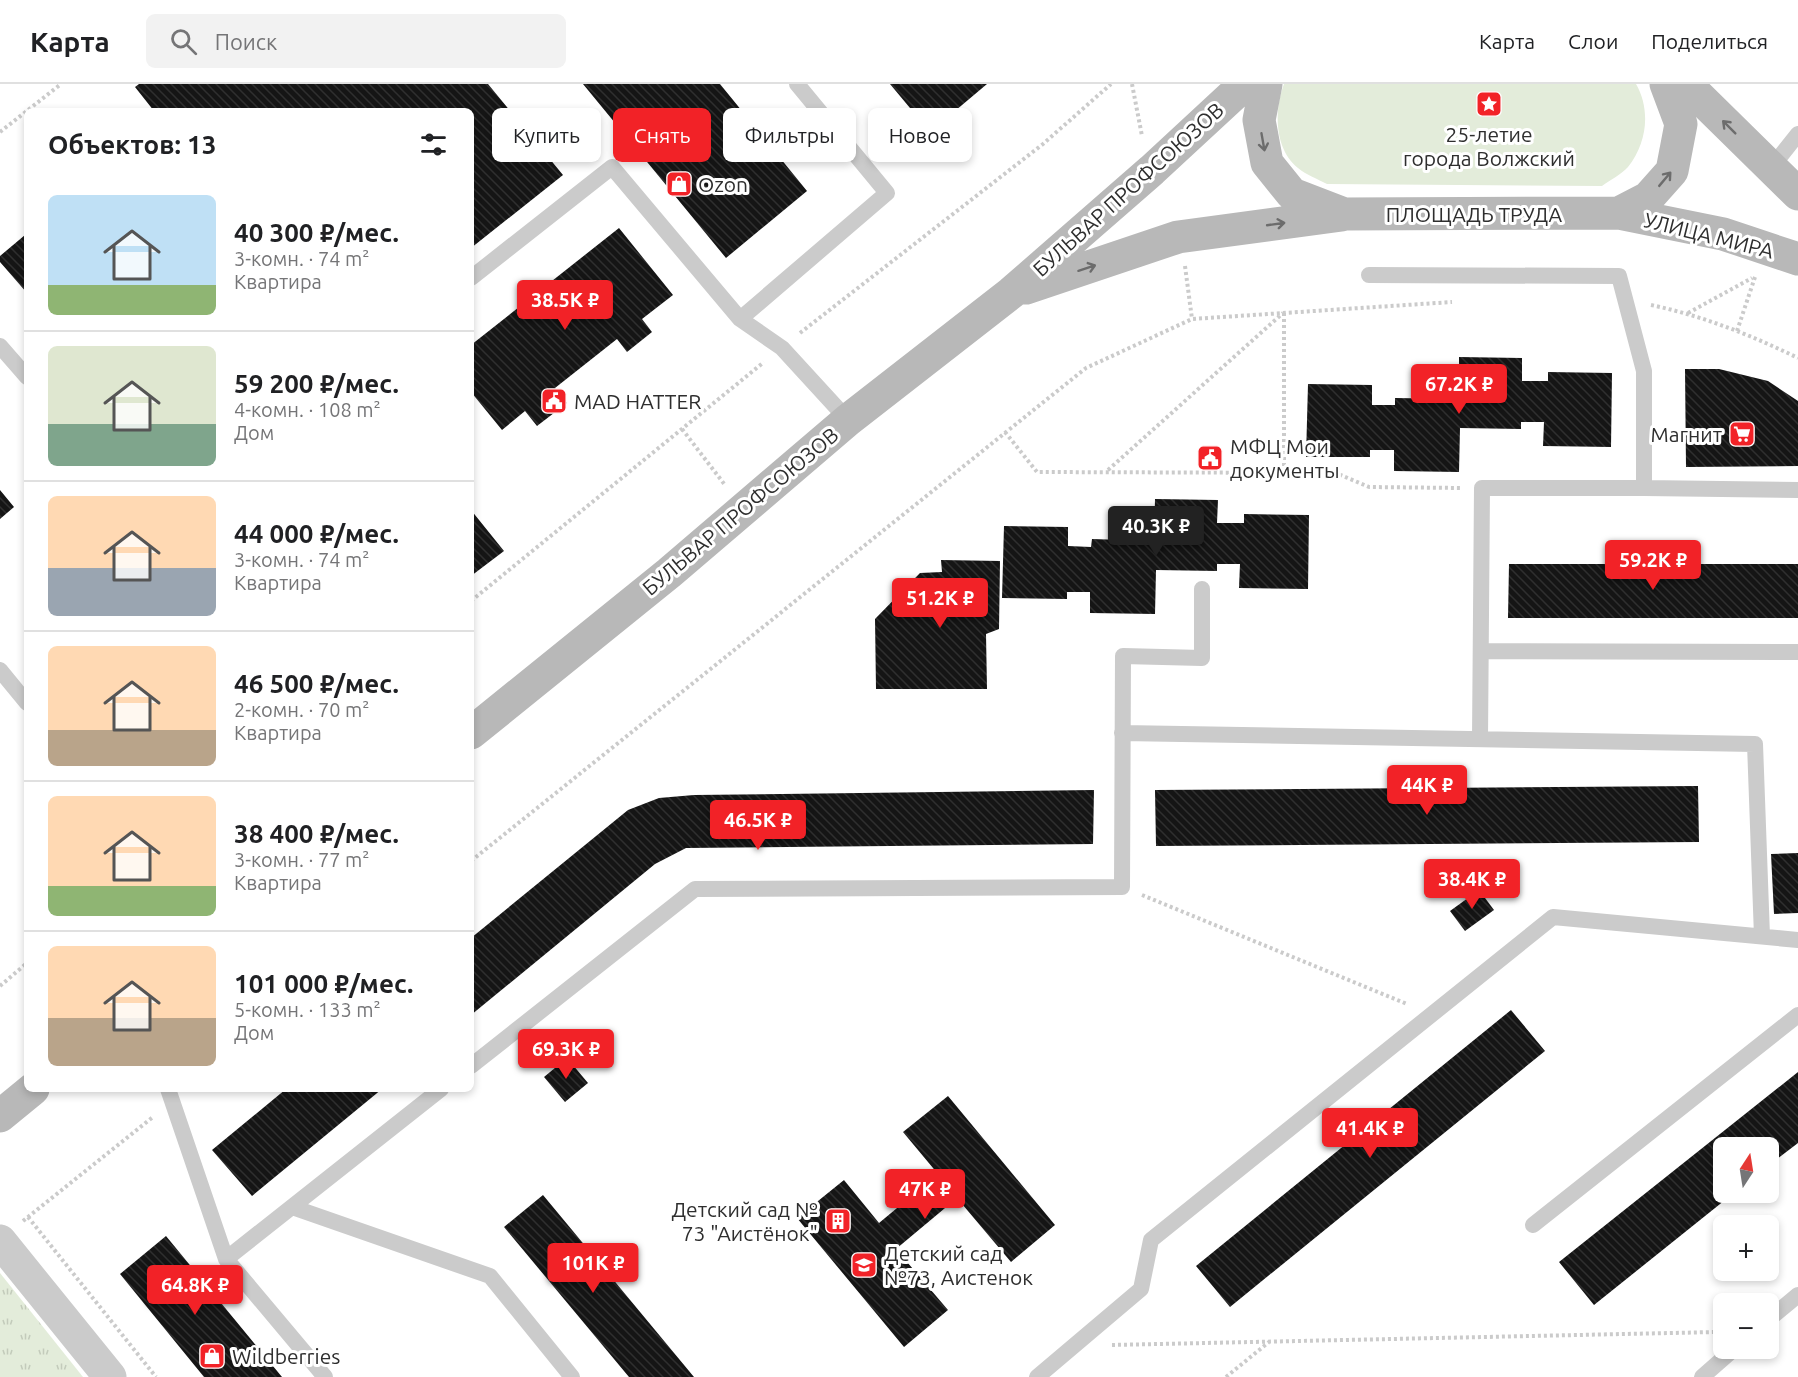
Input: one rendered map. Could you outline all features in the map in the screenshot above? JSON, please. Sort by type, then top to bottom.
[{"type":"street","name":"БУЛЬВАР ПРОФСОЮЗОВ","points":[[474,731],[669,573],[848,420],[1011,293],[1152,170],[1245,84]]},
{"type":"street","name":"ПЛОЩАДЬ ТРУДА","points":[[1266,84],[1260,120],[1267,163],[1292,194],[1344,214],[1619,213],[1648,198],[1672,171],[1681,124],[1666,84]]},
{"type":"street","points":[[1686,84],[1798,194]]},
{"type":"street","name":"УЛИЦА МИРА","points":[[1619,213],[1723,234],[1798,259]]},
{"type":"street","name":"БУЛЬВАР ПРОФСОЮЗОВ","points":[[1011,293],[1178,237],[1344,214]]},
{"type":"street","points":[[0,1116],[29,1092]]},
{"type":"street","points":[[0,1242],[110,1377]]},
{"type":"lane","points":[[740,319],[887,193],[796,84]]},
{"type":"lane","points":[[1771,168],[1798,134]]},
{"type":"lane","points":[[474,276],[612,167],[740,319],[782,348],[848,420]]},
{"type":"lane","points":[[1369,275],[1619,276],[1644,371],[1644,488]]},
{"type":"lane","points":[[0,346],[24,374]]},
{"type":"lane","points":[[1480,739],[1482,488],[1798,490]]},
{"type":"lane","points":[[474,1064],[695,889],[1122,887],[1123,656],[1203,658],[1202,589]]},
{"type":"lane","points":[[1481,651],[1798,652]]},
{"type":"lane","points":[[0,670],[24,699]]},
{"type":"lane","points":[[1122,733],[1755,744],[1762,936]]},
{"type":"lane","points":[[1037,1377],[1141,1289],[1151,1240],[1553,917],[1798,940]]},
{"type":"lane","points":[[1533,1225],[1798,1015]]},
{"type":"lane","points":[[226,1259],[437,1092]]},
{"type":"lane","points":[[170,1096],[226,1259],[325,1377]]},
{"type":"lane","points":[[292,1207],[490,1276],[572,1377]]},
{"type":"lane","points":[[1779,1311],[1798,1295]]},
{"type":"lane","points":[[1702,1377],[1723,1359]]},
{"type":"path","points":[[30,108],[61,84]]},
{"type":"path","points":[[1132,84],[1142,138]]},
{"type":"path","points":[[0,132],[24,113]]},
{"type":"path","points":[[1183,256],[1192,319]]},
{"type":"path","points":[[1688,313],[1755,276],[1737,331]]},
{"type":"path","points":[[474,859],[1086,368],[1192,319],[1455,302]]},
{"type":"path","points":[[1626,302],[1688,313],[1756,337],[1798,358]]},
{"type":"path","points":[[1107,471],[1284,312]]},
{"type":"path","points":[[1284,312],[1284,472]]},
{"type":"path","points":[[682,429],[712,470]]},
{"type":"path","points":[[1005,432],[1037,472],[1336,473],[1369,488],[1482,488]]},
{"type":"path","points":[[1122,887],[1431,1015]]},
{"type":"path","points":[[0,986],[24,966]]},
{"type":"path","points":[[0,1242],[170,1096]]},
{"type":"path","points":[[28,1217],[156,1377]]},
{"type":"path","points":[[1074,1346],[1713,1332]]},
{"type":"path","points":[[1226,1377],[1269,1342]]},
{"type":"green space","points":[[1284,84],[1636,84],[1644,105],[1645,126],[1639,148],[1628,167],[1602,186],[1327,184],[1301,170],[1284,151],[1278,129],[1278,117]]},
{"type":"green space","points":[[0,1273],[83,1377],[0,1377]]},
{"type":"building","points":[[139,84],[488,84],[508,108],[492,108],[492,162],[552,162],[563,175],[474,246],[474,108],[152,108],[135,87]]},
{"type":"building","points":[[583,84],[720,84],[740,108],[723,108],[723,162],[783,162],[807,191],[726,258],[647,162],[711,162],[711,108],[613,108],[613,121]]},
{"type":"building","points":[[890,84],[987,84],[958,108],[910,108]]},
{"type":"building","points":[[619,228],[673,295],[642,319],[652,332],[627,352],[617,339],[555,388],[567,403],[537,426],[525,411],[502,430],[474,396],[474,343]]},
{"type":"building","points":[[24,236],[24,290],[0,262],[0,256]]},
{"type":"building","points":[[1459,357],[1522,358],[1522,381],[1548,381],[1548,372],[1612,373],[1611,447],[1543,446],[1544,422],[1521,422],[1521,429],[1460,428],[1459,472],[1394,471],[1394,450],[1370,450],[1370,457],[1306,457],[1308,384],[1372,385],[1372,405],[1395,405],[1395,398],[1459,399]]},
{"type":"building","name":"Магнит","points":[[1685,369],[1719,369],[1768,381],[1798,401],[1798,466],[1686,467]]},
{"type":"building","points":[[0,490],[14,507],[0,519]]},
{"type":"building","points":[[1155,499],[1218,500],[1217,523],[1244,523],[1244,514],[1309,515],[1308,589],[1239,588],[1240,564],[1217,564],[1217,571],[1156,570],[1155,614],[1090,613],[1090,592],[1067,592],[1067,599],[1002,598],[1004,526],[1068,527],[1068,546],[1091,547],[1092,539],[1154,541]]},
{"type":"building","points":[[474,514],[504,551],[474,574]]},
{"type":"building","points":[[941,560],[1000,561],[999,629],[986,634],[987,689],[876,689],[875,619],[920,573],[942,572]]},
{"type":"building","points":[[1509,564],[1798,564],[1798,618],[1508,618]]},
{"type":"building","points":[[1698,786],[1699,842],[1156,846],[1155,790]]},
{"type":"building","points":[[1094,790],[1093,844],[686,848],[655,864],[474,1013],[474,936],[628,810],[659,798],[694,795]]},
{"type":"building","points":[[1798,853],[1798,913],[1774,914],[1771,854]]},
{"type":"building","points":[[1479,890],[1494,910],[1465,931],[1450,911]]},
{"type":"building","points":[[1511,1010],[1545,1051],[1230,1307],[1196,1266]]},
{"type":"building","points":[[567,1058],[588,1083],[565,1102],[544,1077]]},
{"type":"building","points":[[1798,1072],[1798,1143],[1779,1158],[1779,1137],[1716,1137]]},
{"type":"building","points":[[282,1092],[378,1092],[252,1196],[212,1150]]},
{"type":"building","name":"Детский сад № 73 \"Аистёнок\"","points":[[948,1096],[1055,1225],[1011,1262],[957,1198],[896,1249],[948,1310],[904,1347],[797,1218],[844,1180],[879,1223],[938,1174],[903,1132]]},
{"type":"building","points":[[1713,1140],[1713,1203],[1721,1203],[1594,1305],[1559,1262]]},
{"type":"building","points":[[543,1195],[694,1377],[629,1377],[504,1227]]},
{"type":"building","points":[[166,1236],[282,1377],[204,1377],[120,1274]]},
{"type":"place","name":"25-летие города Волжский","points":[[1489,104]]},
{"type":"place","name":"Ozon","points":[[679,184]]},
{"type":"place","name":"MAD HATTER","points":[[554,401]]},
{"type":"place","name":"Магнит","points":[[1742,434]]},
{"type":"place","name":"МФЦ Мои документы","points":[[1210,458]]},
{"type":"place","name":"Детский сад № 73 \"Аистёнок\"","points":[[838,1221]]},
{"type":"place","name":"Детский сад №73, Аистенок","points":[[864,1265]]},
{"type":"place","name":"Wildberries","points":[[212,1356]]}]
